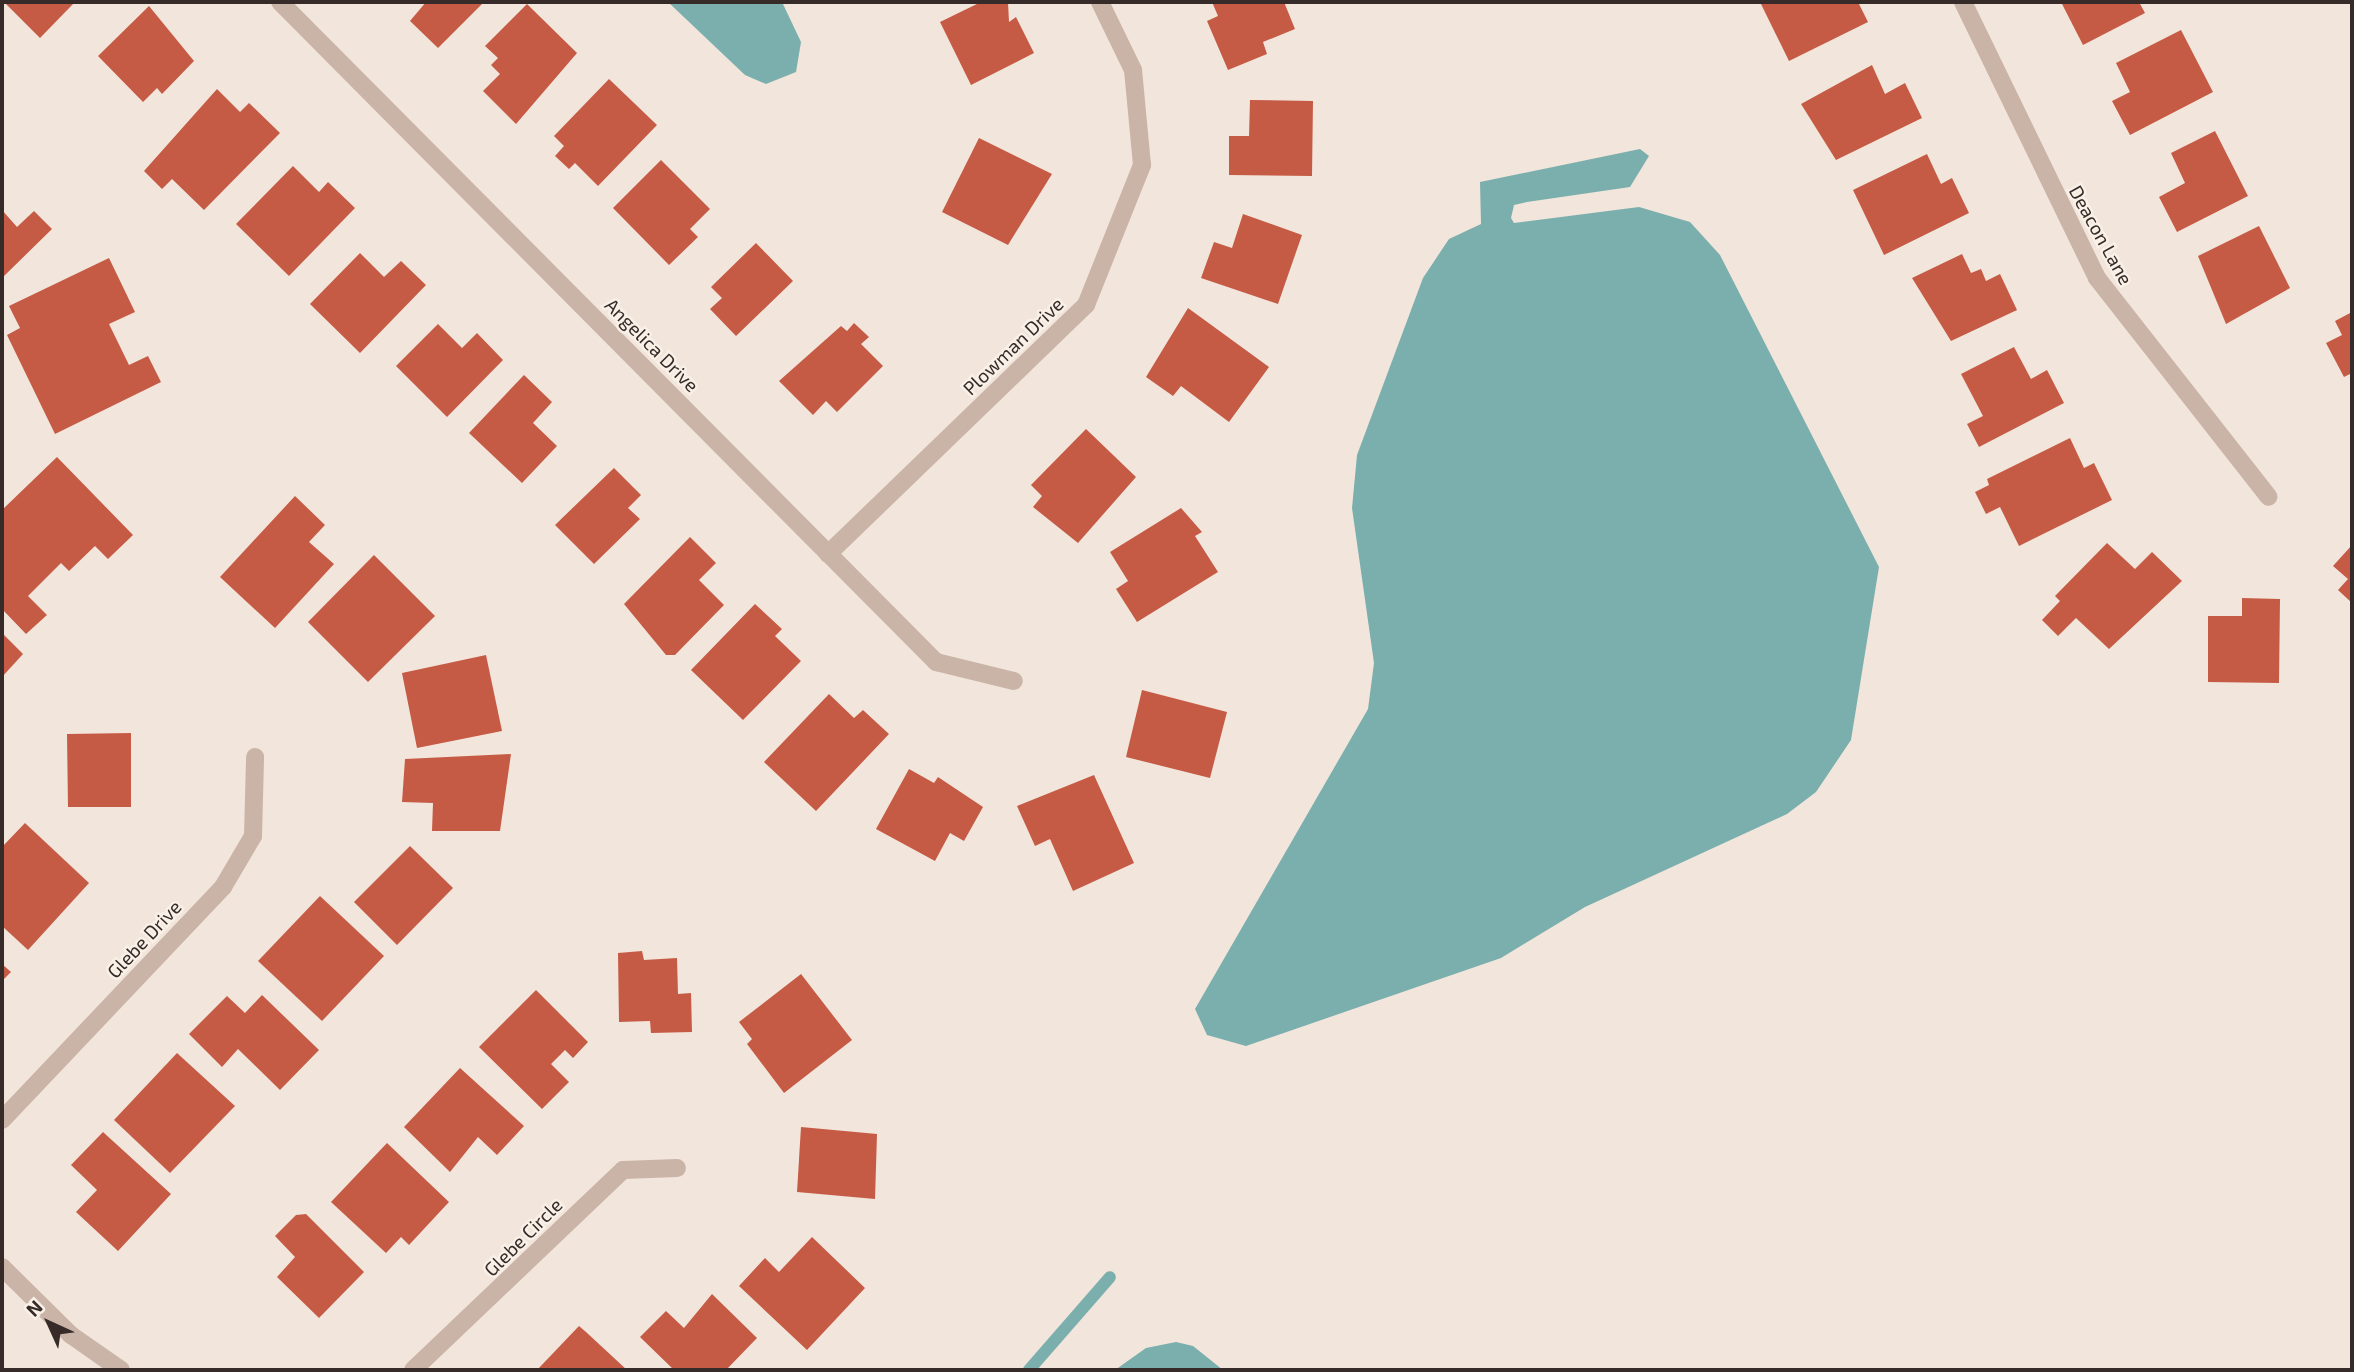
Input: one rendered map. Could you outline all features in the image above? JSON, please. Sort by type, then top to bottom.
[{"type":"street","name":"Angelica Drive","points":[[280,2],[936,663],[1014,681]]},
{"type":"street","name":"Plowman Drive","points":[[828,554],[1086,304],[1142,164],[1133,70],[1100,2]]},
{"type":"street","name":"Deacon Lane","points":[[1963,2],[2097,278],[2269,497]]},
{"type":"street","name":"Glebe Drive","points":[[2,1120],[223,887],[253,836],[255,757]]},
{"type":"street","name":"Glebe Circle","points":[[413,1370],[623,1170],[677,1168]]},
{"type":"street","points":[[2,1267],[71,1335],[121,1370]]},
{"type":"water","points":[[668,2],[782,2],[801,42],[796,72],[766,84],[745,75]]},
{"type":"water","points":[[1640,149],[1649,156],[1630,187],[1514,205],[1511,218],[1514,223],[1639,207],[1690,222],[1720,255],[1879,567],[1851,740],[1816,792],[1787,814],[1585,907],[1501,958],[1246,1046],[1207,1035],[1195,1009],[1368,709],[1374,663],[1352,508],[1357,455],[1423,278],[1449,239],[1481,224],[1480,182]]},
{"type":"water","points":[[1176,1342],[1193,1346],[1223,1370],[1115,1370],[1146,1348]]},
{"type":"building","points":[[4,2],[75,2],[40,38]]},
{"type":"building","points":[[426,2],[484,2],[438,48],[410,21]]},
{"type":"building","points":[[981,2],[1008,2],[1009,22],[1016,17],[1034,53],[971,85],[940,22]]},
{"type":"building","points":[[1212,2],[1284,2],[1295,29],[1263,42],[1267,54],[1228,70],[1207,21],[1218,16]]},
{"type":"building","points":[[1760,2],[1858,2],[1868,22],[1789,61]]},
{"type":"building","points":[[2061,2],[2139,2],[2145,13],[2083,45]]},
{"type":"building","points":[[527,4],[577,53],[516,124],[483,91],[500,74],[491,65],[498,58],[485,46]]},
{"type":"building","points":[[149,6],[194,61],[162,94],[157,88],[143,102],[98,56]]},
{"type":"building","points":[[2181,30],[2213,92],[2130,135],[2112,101],[2130,92],[2116,63]]},
{"type":"building","points":[[1872,65],[1885,94],[1905,83],[1922,118],[1836,160],[1801,104]]},
{"type":"building","points":[[609,79],[657,125],[598,186],[575,163],[569,169],[555,156],[564,146],[554,136]]},
{"type":"building","points":[[217,89],[240,112],[249,103],[280,133],[204,210],[172,179],[162,189],[144,171]]},
{"type":"building","points":[[1250,100],[1313,101],[1312,176],[1229,175],[1229,136],[1249,136]]},
{"type":"building","points":[[2215,131],[2248,196],[2177,232],[2159,197],[2185,183],[2171,153]]},
{"type":"building","points":[[979,138],[1052,174],[1008,245],[942,212]]},
{"type":"building","points":[[1927,154],[1941,184],[1952,178],[1969,213],[1884,255],[1853,190]]},
{"type":"building","points":[[661,160],[710,209],[690,229],[698,237],[669,265],[613,208]]},
{"type":"building","points":[[293,166],[319,192],[328,182],[355,208],[289,276],[236,224]]},
{"type":"building","points":[[2,210],[17,227],[34,211],[52,229],[2,278]]},
{"type":"building","points":[[1243,214],[1302,235],[1278,304],[1201,278],[1214,242],[1232,248]]},
{"type":"building","points":[[2259,226],[2290,288],[2226,324],[2198,256]]},
{"type":"building","points":[[756,243],[793,281],[736,336],[710,309],[722,298],[711,287]]},
{"type":"building","points":[[360,253],[384,277],[401,261],[426,285],[360,353],[310,304]]},
{"type":"building","points":[[1962,254],[1971,273],[1981,269],[1986,281],[2000,274],[2017,310],[1951,341],[1912,278]]},
{"type":"building","points":[[109,258],[135,312],[109,324],[129,365],[148,356],[161,382],[55,434],[7,335],[20,328],[9,306]]},
{"type":"building","points":[[1188,308],[1269,367],[1229,422],[1181,386],[1173,396],[1146,377]]},
{"type":"building","points":[[2352,312],[2352,373],[2344,377],[2326,343],[2342,335],[2335,321]]},
{"type":"building","points":[[854,323],[869,337],[861,344],[883,366],[837,412],[826,401],[813,415],[779,381],[841,326],[847,331]]},
{"type":"building","points":[[438,324],[462,348],[477,333],[503,360],[447,417],[396,366]]},
{"type":"building","points":[[2014,347],[2031,379],[2047,370],[2064,403],[1979,447],[1967,424],[1983,416],[1961,374]]},
{"type":"building","points":[[524,375],[552,402],[533,423],[557,446],[522,483],[469,433]]},
{"type":"building","points":[[1086,429],[1136,477],[1078,543],[1033,507],[1042,496],[1031,485]]},
{"type":"building","points":[[2070,438],[2084,468],[2094,463],[2112,500],[2019,546],[2000,507],[1986,514],[1975,492],[1989,485],[1987,479]]},
{"type":"building","points":[[57,457],[133,535],[108,559],[95,546],[69,571],[61,563],[28,596],[47,615],[26,634],[2,609],[2,510]]},
{"type":"building","points":[[614,468],[641,495],[628,508],[640,519],[594,564],[555,525]]},
{"type":"building","points":[[295,496],[325,525],[309,542],[334,564],[275,628],[220,577]]},
{"type":"building","points":[[1181,508],[1202,532],[1195,536],[1218,572],[1137,622],[1116,589],[1128,581],[1110,552]]},
{"type":"building","points":[[690,537],[716,563],[699,580],[724,605],[675,655],[666,655],[624,604]]},
{"type":"building","points":[[2107,543],[2135,569],[2152,552],[2182,581],[2109,649],[2076,618],[2058,636],[2042,620],[2060,601],[2055,596]]},
{"type":"building","points":[[2352,545],[2352,603],[2338,590],[2348,579],[2333,566]]},
{"type":"building","points":[[374,555],[435,616],[368,682],[308,622]]},
{"type":"building","points":[[2242,598],[2280,599],[2279,683],[2208,682],[2208,616],[2242,616]]},
{"type":"building","points":[[755,604],[782,629],[775,636],[801,661],[743,720],[691,670]]},
{"type":"building","points":[[2,633],[23,654],[2,677]]},
{"type":"building","points":[[486,655],[502,731],[417,748],[402,673]]},
{"type":"building","points":[[1142,690],[1227,712],[1210,778],[1126,757]]},
{"type":"building","points":[[829,694],[854,718],[863,710],[889,734],[816,811],[764,762]]},
{"type":"building","points":[[131,733],[131,807],[68,807],[67,734]]},
{"type":"building","points":[[511,754],[500,831],[432,831],[433,803],[402,802],[405,759]]},
{"type":"building","points":[[909,769],[934,783],[938,777],[983,807],[964,841],[950,833],[935,861],[876,829]]},
{"type":"building","points":[[1094,775],[1134,863],[1073,891],[1050,839],[1035,846],[1017,806]]},
{"type":"building","points":[[25,823],[89,883],[28,950],[2,926],[2,847]]},
{"type":"building","points":[[410,846],[453,888],[397,945],[354,902]]},
{"type":"building","points":[[320,896],[384,956],[322,1021],[258,961]]},
{"type":"building","points":[[642,951],[644,960],[677,958],[678,994],[691,993],[692,1032],[651,1033],[650,1021],[619,1022],[618,953]]},
{"type":"building","points":[[2,964],[11,972],[2,981]]},
{"type":"building","points":[[801,974],[852,1040],[784,1093],[747,1044],[752,1039],[739,1022]]},
{"type":"building","points":[[536,990],[588,1042],[573,1058],[565,1050],[551,1064],[569,1082],[542,1109],[479,1047]]},
{"type":"building","points":[[262,995],[319,1050],[280,1090],[238,1049],[222,1067],[189,1034],[227,996],[245,1013]]},
{"type":"building","points":[[177,1053],[235,1106],[170,1173],[114,1120]]},
{"type":"building","points":[[460,1068],[524,1126],[497,1155],[478,1137],[450,1172],[404,1127]]},
{"type":"building","points":[[801,1127],[877,1134],[875,1199],[797,1192]]},
{"type":"building","points":[[103,1132],[171,1194],[118,1251],[76,1212],[97,1190],[71,1165]]},
{"type":"building","points":[[387,1143],[449,1202],[409,1245],[401,1237],[386,1253],[331,1202]]},
{"type":"building","points":[[306,1214],[364,1272],[319,1318],[277,1277],[295,1257],[275,1236],[296,1215]]},
{"type":"building","points":[[812,1237],[865,1288],[807,1350],[739,1286],[765,1258],[779,1272]]},
{"type":"building","points":[[712,1294],[757,1338],[726,1370],[674,1370],[640,1337],[666,1311],[684,1328]]},
{"type":"building","points":[[579,1326],[586,1332],[627,1370],[537,1370]]},
{"type":"waterway","points":[[1029,1370],[1110,1277]]}]
